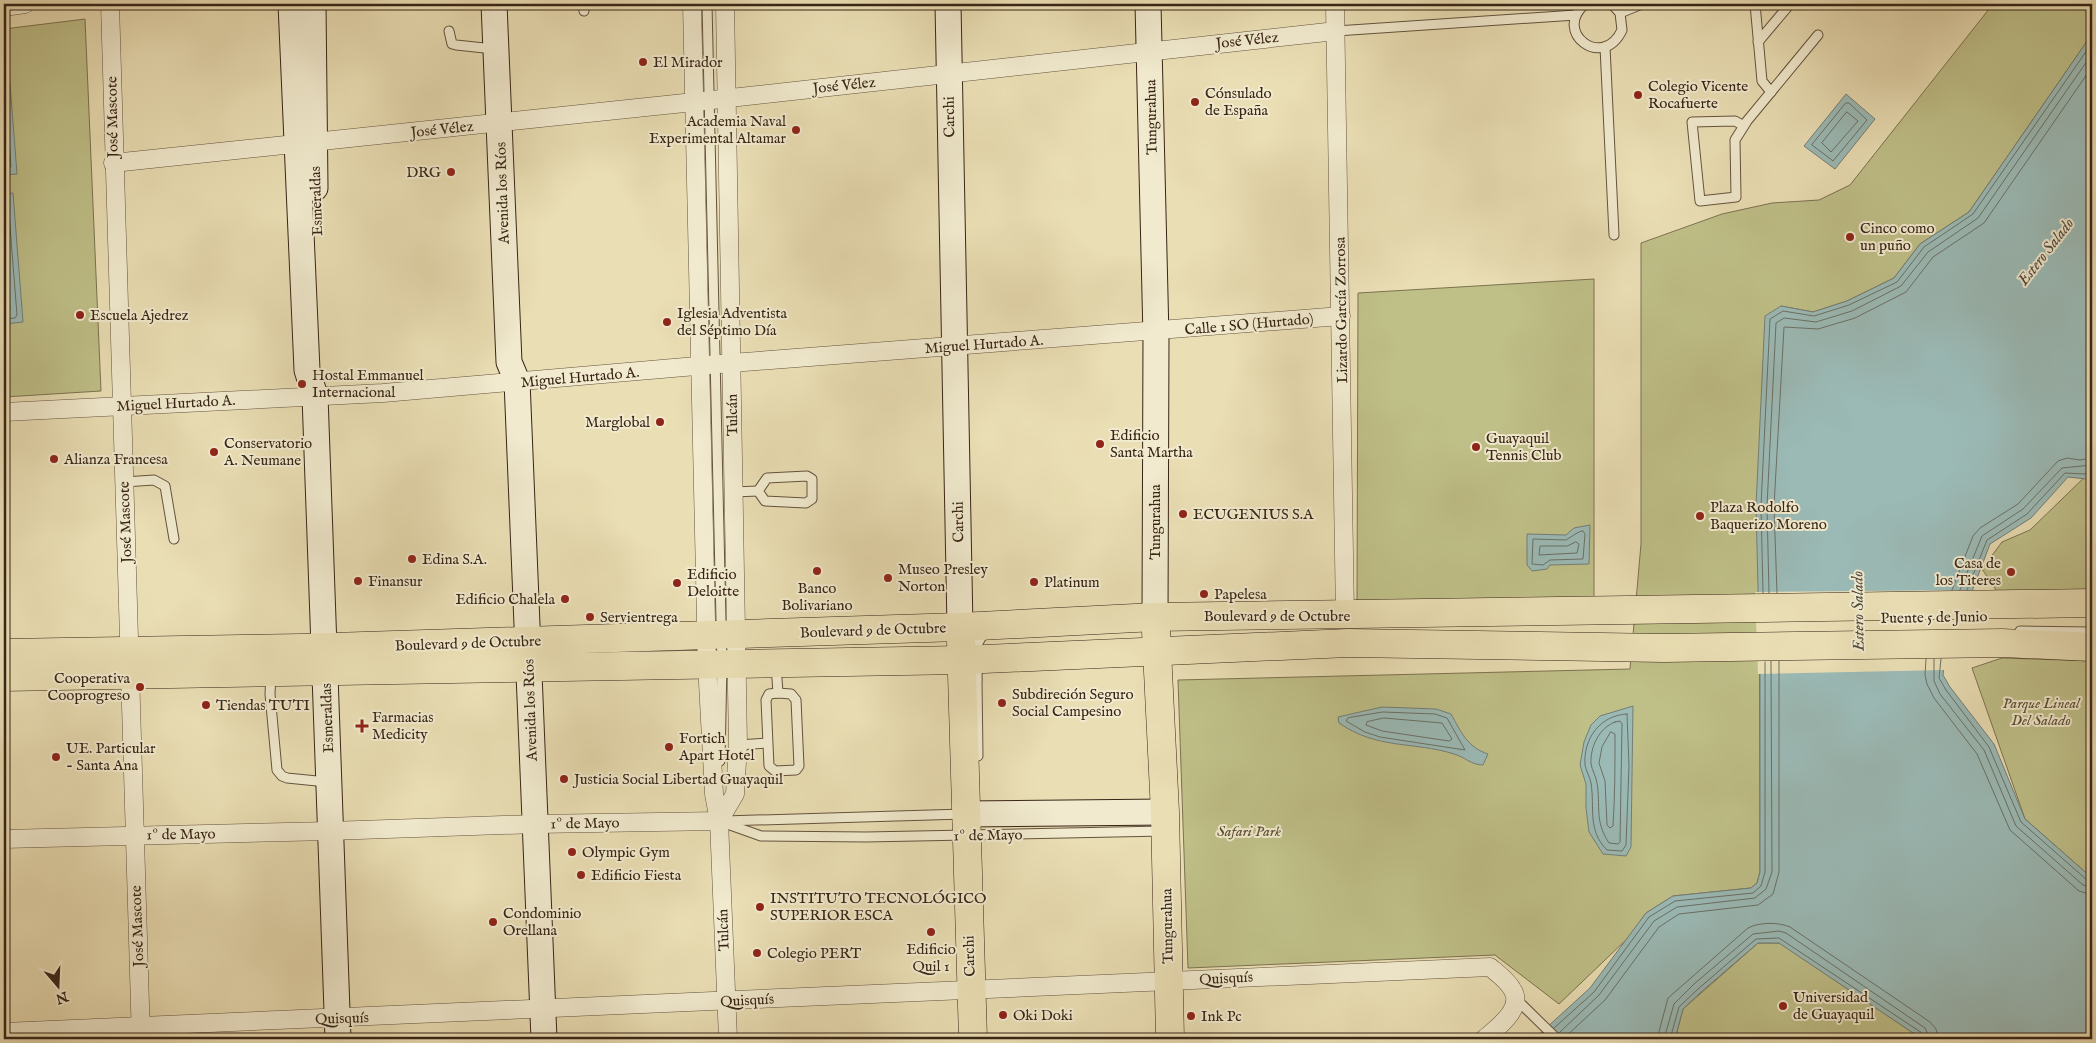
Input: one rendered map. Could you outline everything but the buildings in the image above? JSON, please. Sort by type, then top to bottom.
[{"type":"main road","name":"Esmeraldas","points":[[291,4],[305,143]]},
{"type":"main road","name":"Esmeraldas","points":[[313,4],[305,143],[307,370],[315,396],[338,1028]]},
{"type":"main road","name":"Avenida los Ríos","points":[[494,4],[496,50],[506,122]]},
{"type":"main road","name":"Avenida los Ríos","points":[[507,4],[506,122],[509,362],[517,381],[544,1039]]},
{"type":"main road","name":"Carchi","points":[[948,4],[960,627],[972,666],[969,814],[970,989],[973,1039]]},
{"type":"main road","name":"Tungurahua","points":[[1148,4],[1156,331],[1157,633],[1165,821],[1170,1039]]},
{"type":"main road","points":[[2003,619],[2084,601]]},
{"type":"main road","name":"Boulevard 9 de Octubre","points":[[4,653],[129,664],[271,672],[325,659],[528,668],[776,663],[972,666],[1157,633],[1345,616],[1742,608]]},
{"type":"main road","name":"Puente 5 de Junio","points":[[1742,608],[2003,619]]},
{"type":"main road","points":[[2003,619],[2092,647]]},
{"type":"main road","name":"Puente 5 de Junio","points":[[1741,646],[2003,619]]},
{"type":"main road","name":"Boulevard 9 de Octubre","points":[[4,677],[129,664],[325,659],[528,641],[960,627],[1157,633],[1348,643],[1664,648],[1741,646]]},
{"type":"main road","name":"1º de Mayo","points":[[969,814],[1165,821]]},
{"type":"street","points":[[4,7],[25,4]]},
{"type":"street","name":"José Mascote","points":[[110,4],[113,163],[140,1033]]},
{"type":"street","name":"Tulcán","points":[[692,4],[710,100],[722,664],[714,794],[719,821],[728,1039]]},
{"type":"street","name":"Tulcán","points":[[719,821],[735,794],[738,745],[722,664],[721,635],[734,492],[715,365],[710,100],[725,4]]},
{"type":"street","name":"Lizardo García Zorrosa","points":[[1336,4],[1345,616]]},
{"type":"street","name":"José Vélez","points":[[113,163],[1336,31]]},
{"type":"street","name":"Calle 1 SO (Hurtado)","points":[[1156,331],[1341,316]]},
{"type":"street","name":"Miguel Hurtado A.","points":[[4,412],[315,396],[1156,331]]},
{"type":"street","name":"1º de Mayo","points":[[4,839],[134,834],[719,821]]},
{"type":"street","name":"Quisquís","points":[[4,1032],[140,1033],[338,1028],[543,1009],[1490,967],[1513,989],[1516,999]]},
{"type":"street","points":[[1484,1039],[1509,1016],[1516,999]]},
{"type":"lane","points":[[707,4],[710,100]]},
{"type":"lane","points":[[1585,4],[1576,15],[1574,22],[1578,37],[1590,47],[1605,47],[1619,38],[1622,30],[1620,13],[1612,4]]},
{"type":"lane","points":[[1620,13],[1642,4]]},
{"type":"lane","points":[[1754,4],[1762,81],[1771,92]]},
{"type":"lane","points":[[1758,42],[1790,4]]},
{"type":"lane","name":"José Vélez","points":[[1336,31],[1576,15]]},
{"type":"lane","points":[[449,31],[452,44],[496,50]]},
{"type":"lane","points":[[1744,126],[1735,121],[1692,122],[1700,201],[1736,197],[1734,140],[1818,35]]},
{"type":"lane","points":[[1605,47],[1614,235]]},
{"type":"lane","points":[[807,476],[812,479],[812,499],[806,503],[765,501],[758,491],[768,478],[807,476]]},
{"type":"lane","points":[[124,482],[154,480],[165,486],[174,539]]},
{"type":"lane","points":[[734,492],[758,491]]},
{"type":"lane","points":[[2003,619],[2092,632]]},
{"type":"lane","points":[[978,766],[972,666],[978,643],[982,636],[1046,632]]},
{"type":"lane","points":[[776,663],[778,692]]},
{"type":"lane","points":[[271,672],[270,694],[276,770],[282,776],[288,778],[329,782]]},
{"type":"lane","points":[[778,692],[791,694],[796,700],[798,769],[770,770],[767,743],[766,697],[778,692]]},
{"type":"lane","points":[[738,745],[767,743]]},
{"type":"lane","points":[[719,821],[969,814]]},
{"type":"lane","name":"1º de Mayo","points":[[719,821],[761,836],[969,814]]},
{"type":"lane","points":[[1516,999],[1557,1039]]},
{"type":"green space","name":"Plaza Rodolfo Baquerizo Moreno","points":[[1993,4],[2092,4],[2092,34],[1969,212],[1920,244],[1894,278],[1847,301],[1813,312],[1781,306],[1759,488],[1760,872],[1757,883],[1751,888],[1673,896],[1646,913],[1628,938],[1559,1004],[1495,955],[1188,968],[1178,680],[1630,669],[1641,544],[1641,243],[1722,214],[1772,203],[1819,200],[1850,185]]},
{"type":"green space","points":[[85,19],[101,391],[4,397],[4,29]]},
{"type":"green space","name":"Guayaquil Tennis Club","points":[[1594,279],[1594,602],[1357,607],[1358,293]]},
{"type":"green space","points":[[2092,470],[2092,597],[2000,596],[1982,569],[2002,542],[2030,530]]},
{"type":"green space","name":"Parque Lineal Del Salado","points":[[2002,658],[2092,661],[2092,878],[2025,819],[1972,668]]},
{"type":"green space","name":"Universidad de Guayaquil","points":[[1758,943],[1780,943],[1922,1039],[1675,1039],[1683,1009]]},
{"type":"water","name":"Estero Salado","points":[[2092,34],[2092,476],[2086,479],[2068,477],[2031,518],[1990,544],[1944,665],[1943,675],[1950,687],[1994,744],[2025,819],[2092,878],[2092,1039],[1922,1039],[1779,943],[1758,943],[1683,1009],[1675,1039],[1534,1039],[1590,988],[1646,913],[1673,896],[1751,888],[1757,883],[1760,872],[1760,669],[1756,506],[1765,316],[1781,306],[1813,312],[1847,301],[1894,278],[1920,244],[1969,212]]},
{"type":"water","points":[[4,45],[7,45],[17,174],[4,175]]},
{"type":"water","points":[[1846,94],[1875,119],[1835,169],[1804,146]]},
{"type":"water","points":[[13,193],[23,322],[4,324],[4,194]]},
{"type":"water","points":[[1590,525],[1589,564],[1550,565],[1547,569],[1532,571],[1527,565],[1527,534],[1566,535],[1574,528]]},
{"type":"water","points":[[1633,706],[1631,847],[1626,856],[1603,854],[1589,832],[1586,784],[1580,765],[1584,742],[1591,725],[1600,716]]},
{"type":"water","points":[[1382,707],[1436,709],[1451,714],[1470,743],[1488,754],[1483,765],[1475,764],[1458,755],[1439,750],[1396,744],[1368,737],[1353,732],[1339,723],[1338,717]]},
{"type":"pier","points":[[1975,590],[1946,670],[1758,674],[1755,592]]},
{"type":"place","name":"El Mirador","points":[[643,62]]},
{"type":"place","name":"Colegio Vicente Rocafuerte","points":[[1638,95]]},
{"type":"place","name":"Cónsulado de España","points":[[1195,102]]},
{"type":"place","name":"Academia Naval Experimental Altamar","points":[[796,130]]},
{"type":"place","name":"DRG","points":[[451,172]]},
{"type":"place","name":"Cinco como un puño","points":[[1850,237]]},
{"type":"place","name":"Escuela Ajedrez","points":[[80,315]]},
{"type":"place","name":"Iglesia Adventista del Séptimo Día","points":[[667,322]]},
{"type":"place","name":"Hostal Emmanuel Internacional","points":[[302,384]]},
{"type":"place","name":"Marglobal","points":[[660,422]]},
{"type":"place","name":"Edificio Santa Martha","points":[[1100,444]]},
{"type":"place","name":"Guayaquil Tennis Club","points":[[1476,447]]},
{"type":"place","name":"Conservatorio A. Neumane","points":[[214,452]]},
{"type":"place","name":"Alianza Francesa","points":[[54,459]]},
{"type":"place","name":"ECUGENIUS S.A","points":[[1183,514]]},
{"type":"place","name":"Plaza Rodolfo Baquerizo Moreno","points":[[1700,516]]},
{"type":"place","name":"Edina S.A.","points":[[412,559]]},
{"type":"place","name":"Banco Bolivariano","points":[[817,571]]},
{"type":"place","name":"Casa de los Titeres","points":[[2011,572]]},
{"type":"place","name":"Museo Presley Norton","points":[[888,578]]},
{"type":"place","name":"Finansur","points":[[358,581]]},
{"type":"place","name":"Platinum","points":[[1034,582]]},
{"type":"place","name":"Edificio Deloitte","points":[[677,583]]},
{"type":"place","name":"Papelesa","points":[[1204,594]]},
{"type":"place","name":"Edificio Chalela","points":[[565,599]]},
{"type":"place","name":"Servientrega","points":[[590,617]]},
{"type":"place","name":"Cooperativa Cooprogreso","points":[[140,687]]},
{"type":"place","name":"Subdireción Seguro Social Campesino","points":[[1002,703]]},
{"type":"place","name":"Tiendas TUTI","points":[[206,705]]},
{"type":"place","name":"Farmacias Medicity","points":[[362,726]]},
{"type":"place","name":"Fortich Apart Hotel","points":[[669,747]]},
{"type":"place","name":"UE. Particular - Santa Ana","points":[[56,757]]},
{"type":"place","name":"Justicia Social Libertad Guayaquil","points":[[564,779]]},
{"type":"place","name":"Olympic Gym","points":[[572,852]]},
{"type":"place","name":"Edificio Fiesta","points":[[581,875]]},
{"type":"place","name":"INSTITUTO TECNOLÓGICO SUPERIOR ESCA","points":[[760,907]]},
{"type":"place","name":"Condominio Orellana","points":[[493,922]]},
{"type":"place","name":"Edificio Quil 1","points":[[931,932]]},
{"type":"place","name":"Colegio PERT","points":[[757,953]]},
{"type":"place","name":"Universidad de Guayaquil","points":[[1783,1006]]},
{"type":"place","name":"Oki Doki","points":[[1003,1015]]},
{"type":"place","name":"Ink Pc","points":[[1191,1016]]},
{"type":"park label","name":"Safari Park","points":[[1249,831]]}]
